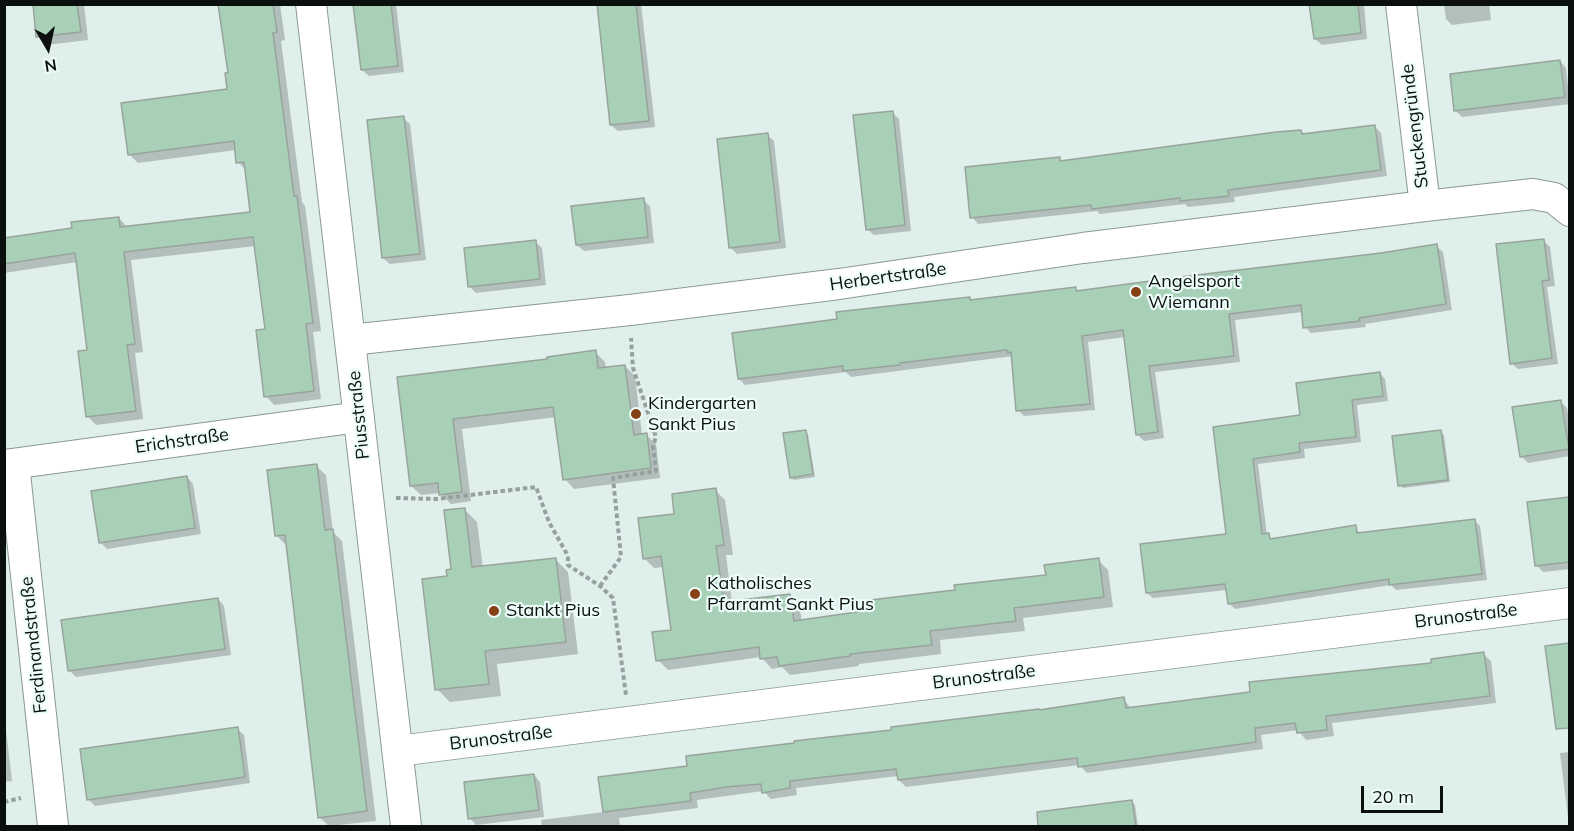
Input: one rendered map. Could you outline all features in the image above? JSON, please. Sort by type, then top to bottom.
[{"type":"street","name":"Piusstraße","points":[[311,4],[406,826]]},
{"type":"street","name":"Stuckengründe","points":[[1401,4],[1425,206],[1533,194],[1554,198],[1569,211]]},
{"type":"street","name":"Herbertstraße","points":[[350,340],[630,310],[839,284],[1083,248],[1425,206]]},
{"type":"street","name":"Erichstraße","points":[[9,464],[359,417]]},
{"type":"street","name":"Ferdinandstraße","points":[[9,464],[53,826]]},
{"type":"street","name":"Brunostraße","points":[[398,751],[1569,603]]},
{"type":"path","points":[[600,586],[621,557],[613,478],[656,471],[653,446],[656,437],[633,368],[630,310]]},
{"type":"path","points":[[368,497],[437,499],[536,487],[549,522],[568,556],[568,565],[600,586],[613,598],[630,722]]},
{"type":"building","points":[[33,4],[77,4],[81,32],[36,37]]},
{"type":"building","points":[[218,4],[273,4],[277,32],[273,33],[313,323],[306,324],[314,391],[264,397],[256,330],[265,329],[253,237],[124,252],[135,344],[127,345],[136,411],[86,417],[78,351],[87,350],[75,253],[4,264],[4,238],[72,228],[71,222],[119,217],[120,227],[250,212],[244,162],[236,163],[234,141],[128,155],[121,103],[227,89],[225,73],[228,73]]},
{"type":"building","points":[[353,4],[391,4],[398,66],[361,70]]},
{"type":"building","points":[[597,4],[636,4],[649,121],[610,125]]},
{"type":"building","points":[[1309,4],[1358,4],[1361,33],[1314,39]]},
{"type":"building","points":[[1560,60],[1565,97],[1454,111],[1450,74]]},
{"type":"building","points":[[893,111],[905,225],[866,230],[853,115]]},
{"type":"building","points":[[404,116],[420,254],[382,258],[367,120]]},
{"type":"building","points":[[1375,125],[1381,170],[1228,190],[1229,196],[1180,201],[1180,198],[1092,209],[1091,205],[970,218],[965,167],[1060,157],[1060,161],[1276,132],[1301,130],[1302,134]]},
{"type":"building","points":[[768,133],[780,242],[729,248],[717,139]]},
{"type":"building","points":[[644,198],[648,237],[576,245],[571,206]]},
{"type":"building","points":[[1544,239],[1549,280],[1542,281],[1552,358],[1510,364],[1496,244]]},
{"type":"building","points":[[536,240],[540,279],[468,287],[464,248]]},
{"type":"building","points":[[1437,244],[1446,304],[1359,318],[1360,321],[1303,328],[1301,305],[1229,314],[1234,356],[1149,366],[1158,432],[1136,435],[1123,330],[1082,336],[1090,404],[1016,411],[1011,352],[1008,353],[1007,350],[900,363],[900,365],[843,371],[843,366],[738,379],[732,333],[837,319],[836,312],[970,297],[970,300],[1076,287],[1076,291]]},
{"type":"building","points":[[596,350],[598,368],[625,365],[634,435],[647,433],[651,468],[563,480],[553,407],[453,419],[462,492],[439,495],[438,483],[410,486],[397,377],[547,359],[547,357]]},
{"type":"building","points":[[1380,372],[1383,396],[1352,400],[1356,437],[1299,443],[1300,452],[1253,459],[1262,534],[1269,533],[1270,539],[1356,525],[1357,533],[1475,519],[1482,574],[1389,585],[1389,579],[1228,604],[1225,584],[1146,593],[1140,544],[1226,534],[1213,427],[1300,415],[1296,383]]},
{"type":"building","points":[[1561,400],[1569,449],[1520,457],[1512,407]]},
{"type":"building","points":[[806,430],[813,474],[790,478],[783,433]]},
{"type":"building","points":[[1441,430],[1448,480],[1398,486],[1392,436]]},
{"type":"building","points":[[317,464],[325,530],[333,529],[367,811],[318,818],[285,535],[275,536],[267,470]]},
{"type":"building","points":[[187,476],[195,528],[99,543],[91,491]]},
{"type":"building","points":[[716,488],[724,545],[716,546],[724,602],[790,594],[794,621],[871,610],[870,600],[955,590],[954,585],[1046,575],[1044,565],[1099,558],[1104,597],[1014,608],[1016,621],[930,631],[932,645],[850,654],[850,656],[779,666],[777,657],[760,659],[759,647],[656,661],[652,632],[671,630],[661,556],[643,559],[638,518],[674,514],[672,494]]},
{"type":"building","points":[[1569,497],[1569,562],[1535,566],[1527,502]]},
{"type":"building","name":"Stankt Pius","points":[[465,508],[472,567],[556,558],[566,642],[485,651],[489,684],[435,690],[422,579],[447,576],[446,570],[451,569],[444,510]]},
{"type":"building","points":[[218,598],[225,649],[68,671],[61,620]]},
{"type":"building","points":[[1569,643],[1569,728],[1556,729],[1545,646]]},
{"type":"building","points":[[1484,652],[1490,696],[1326,716],[1327,730],[1297,733],[1295,723],[1255,728],[1256,742],[1078,767],[1077,758],[898,780],[896,769],[790,781],[790,788],[762,793],[761,784],[726,787],[690,793],[691,801],[603,812],[598,777],[687,766],[686,756],[1124,697],[1126,708],[1250,692],[1249,682],[1431,663],[1431,659]]},
{"type":"building","points":[[238,727],[245,777],[87,800],[80,749]]},
{"type":"building","points":[[534,774],[539,810],[468,819],[464,782]]},
{"type":"building","points":[[1132,800],[1136,826],[1038,826],[1037,812]]},
{"type":"place","name":"Angelsport Wiemann","points":[[1136,292]]},
{"type":"place","name":"Kindergarten Sankt Pius","points":[[636,414]]},
{"type":"place","name":"Katholisches Pfarramt Sankt Pius","points":[[695,594]]},
{"type":"place","name":"Stankt Pius","points":[[494,611]]}]
